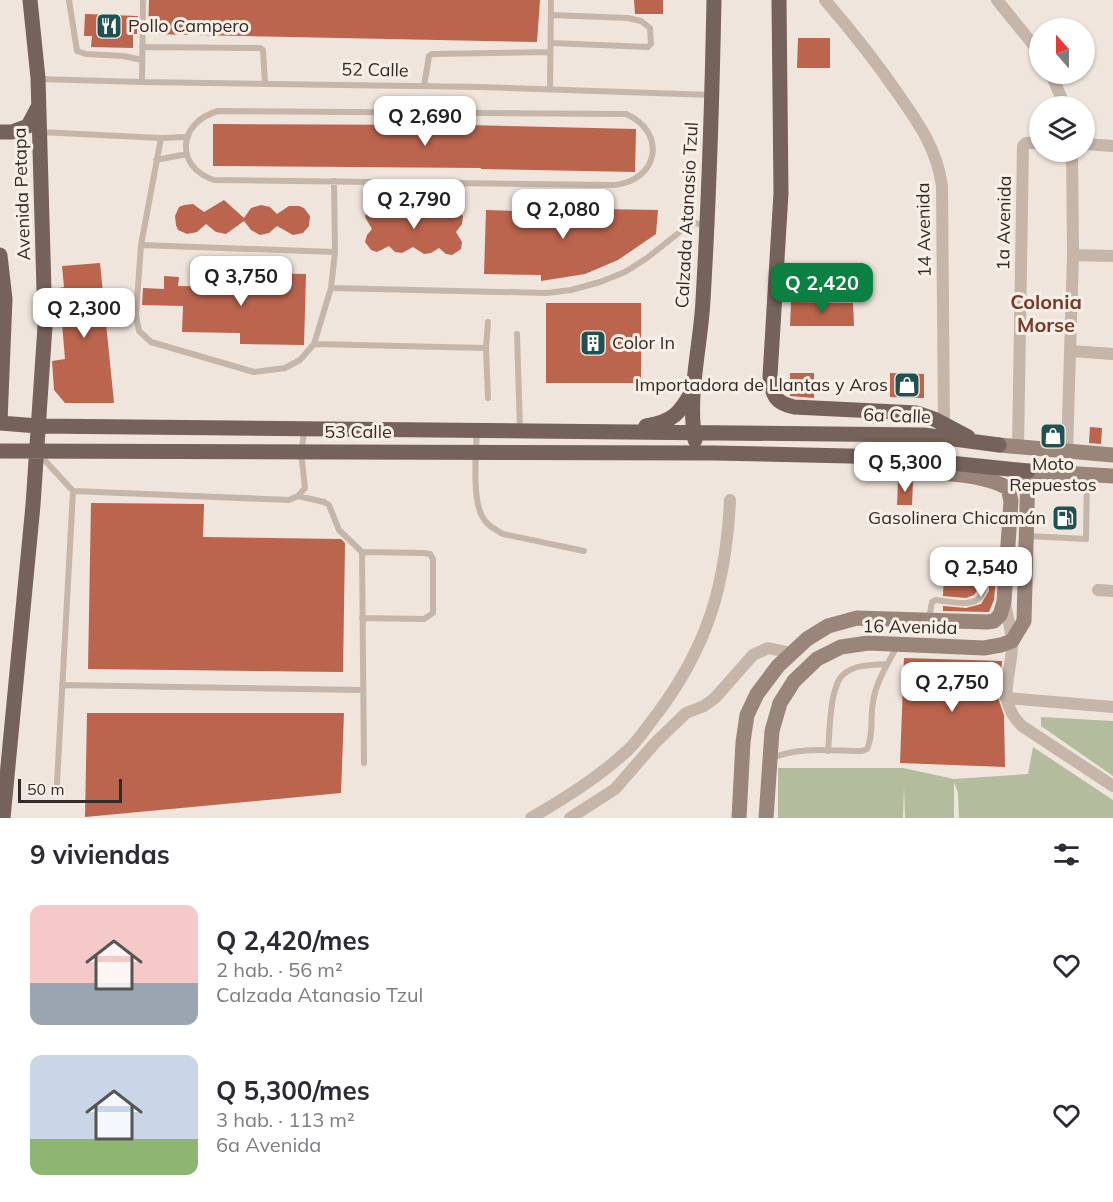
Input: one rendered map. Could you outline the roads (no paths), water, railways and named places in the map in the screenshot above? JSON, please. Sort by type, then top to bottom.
[{"type":"main road","name":"Avenida Petapa","points":[[3,818],[37,451],[45,326],[38,78],[30,0]]},
{"type":"main road","name":"Calzada Atanasio Tzul","points":[[698,453],[693,432],[694,387],[702,329],[708,226],[714,0]]},
{"type":"main road","points":[[779,0],[781,193],[770,376],[772,390],[783,405],[794,407],[926,415],[981,443]]},
{"type":"main road","points":[[0,132],[12,132],[28,126],[39,106]]},
{"type":"main road","name":"Avenida Petapa","points":[[0,422],[1,264]]},
{"type":"main road","points":[[614,431],[656,424],[674,417],[686,403],[694,387]]},
{"type":"main road","name":"53 Calle","points":[[0,422],[38,426],[715,432]]},
{"type":"main road","name":"6a Calle","points":[[715,432],[924,435],[1018,448],[1113,455]]},
{"type":"main road","points":[[999,445],[1028,471],[1024,621],[1018,634],[1012,640]]},
{"type":"main road","name":"53 Calle","points":[[0,451],[715,453],[892,457]]},
{"type":"main road","points":[[892,457],[1028,471],[1113,476]]},
{"type":"main road","points":[[892,457],[899,467],[915,471],[972,476],[1008,488],[1011,501],[1002,608]]},
{"type":"main road","name":"16 Avenida","points":[[739,818],[743,742],[747,715],[757,694],[778,666],[807,639],[828,626],[844,620],[857,618],[987,622],[994,621],[1002,608]]},
{"type":"main road","name":"16 Avenida","points":[[766,818],[772,731],[780,704],[794,681],[817,659],[841,647],[868,643],[984,648],[1012,640]]},
{"type":"street","name":"14 Avenida","points":[[825,0],[872,56],[924,132],[940,168],[944,425]]},
{"type":"street","points":[[997,0],[1029,39]]},
{"type":"street","name":"1a Avenida","points":[[1018,448],[1024,144],[1029,144]]},
{"type":"street","points":[[1095,145],[1113,146]]},
{"type":"street","points":[[1067,452],[1071,351],[1072,162]]},
{"type":"street","points":[[1072,255],[1113,256]]},
{"type":"street","points":[[1071,351],[1113,354]]},
{"type":"street","points":[[531,818],[597,776],[631,748],[672,693],[697,651],[712,614],[725,560],[730,500]]},
{"type":"street","points":[[1098,590],[1113,591]]},
{"type":"street","points":[[1002,608],[1012,640],[1006,698],[1013,718],[1113,786]]},
{"type":"street","points":[[570,818],[615,789],[655,743],[686,713],[716,698],[753,655],[768,648],[792,653]]},
{"type":"street","points":[[1006,698],[1113,707]]},
{"type":"lane","points":[[69,0],[75,49],[79,52],[127,56],[142,60]]},
{"type":"lane","points":[[142,82],[143,0]]},
{"type":"lane","points":[[550,89],[551,0]]},
{"type":"lane","points":[[551,15],[635,19],[650,28],[651,44],[648,47],[551,43]]},
{"type":"lane","points":[[142,47],[260,48],[264,55],[266,83]]},
{"type":"lane","points":[[424,86],[429,56],[432,54],[550,52]]},
{"type":"lane","name":"52 Calle","points":[[38,78],[550,89],[712,95]]},
{"type":"lane","points":[[218,111],[626,114],[645,126],[651,137],[653,148],[651,160],[646,170],[638,178],[627,184],[615,185],[214,180],[199,172],[187,154],[187,137],[197,121],[207,114],[218,111]]},
{"type":"lane","points":[[39,132],[161,138],[187,137]]},
{"type":"lane","points":[[161,138],[141,245],[136,323],[144,338],[151,342],[254,372],[285,368],[300,360],[314,344],[331,288],[335,252],[334,181]]},
{"type":"lane","points":[[156,160],[187,154]]},
{"type":"lane","points":[[331,288],[548,293],[571,290],[625,272],[686,227],[696,223],[708,226]]},
{"type":"lane","points":[[141,245],[335,252]]},
{"type":"lane","points":[[488,322],[486,348],[488,398]]},
{"type":"lane","points":[[517,334],[520,430]]},
{"type":"lane","points":[[314,344],[486,348]]},
{"type":"lane","points":[[73,491],[289,500],[298,496],[305,488],[301,452],[305,428]]},
{"type":"lane","points":[[478,430],[476,452],[478,508],[482,518],[492,528],[503,534],[584,552]]},
{"type":"lane","points":[[37,451],[73,491],[57,783]]},
{"type":"lane","points":[[1027,536],[1086,539],[1087,475]]},
{"type":"lane","points":[[298,496],[324,502],[329,506],[339,530],[362,552],[424,553],[430,554],[433,559],[433,613],[429,617],[424,620],[362,618]]},
{"type":"lane","points":[[362,552],[364,764]]},
{"type":"lane","points":[[929,620],[932,602],[936,600],[966,603],[980,598],[983,594],[983,574],[987,565],[1006,560]]},
{"type":"lane","points":[[769,759],[785,753],[862,751],[867,748],[873,702],[879,678],[898,644]]},
{"type":"lane","points":[[828,751],[835,686],[844,673],[867,665],[887,664]]},
{"type":"lane","points":[[62,685],[363,690]]},
{"type":"place","name":"Pollo Campero","points":[[109,26]]},
{"type":"place","name":"Color In","points":[[593,343]]},
{"type":"place","name":"Importadora de Llantas y Aros","points":[[907,385]]},
{"type":"place","name":"Moto Repuestos","points":[[1053,436]]},
{"type":"place","name":"Gasolinera Chicamán","points":[[1065,518]]},
{"type":"district","name":"Colonia Morse","points":[[1046,314]]}]
